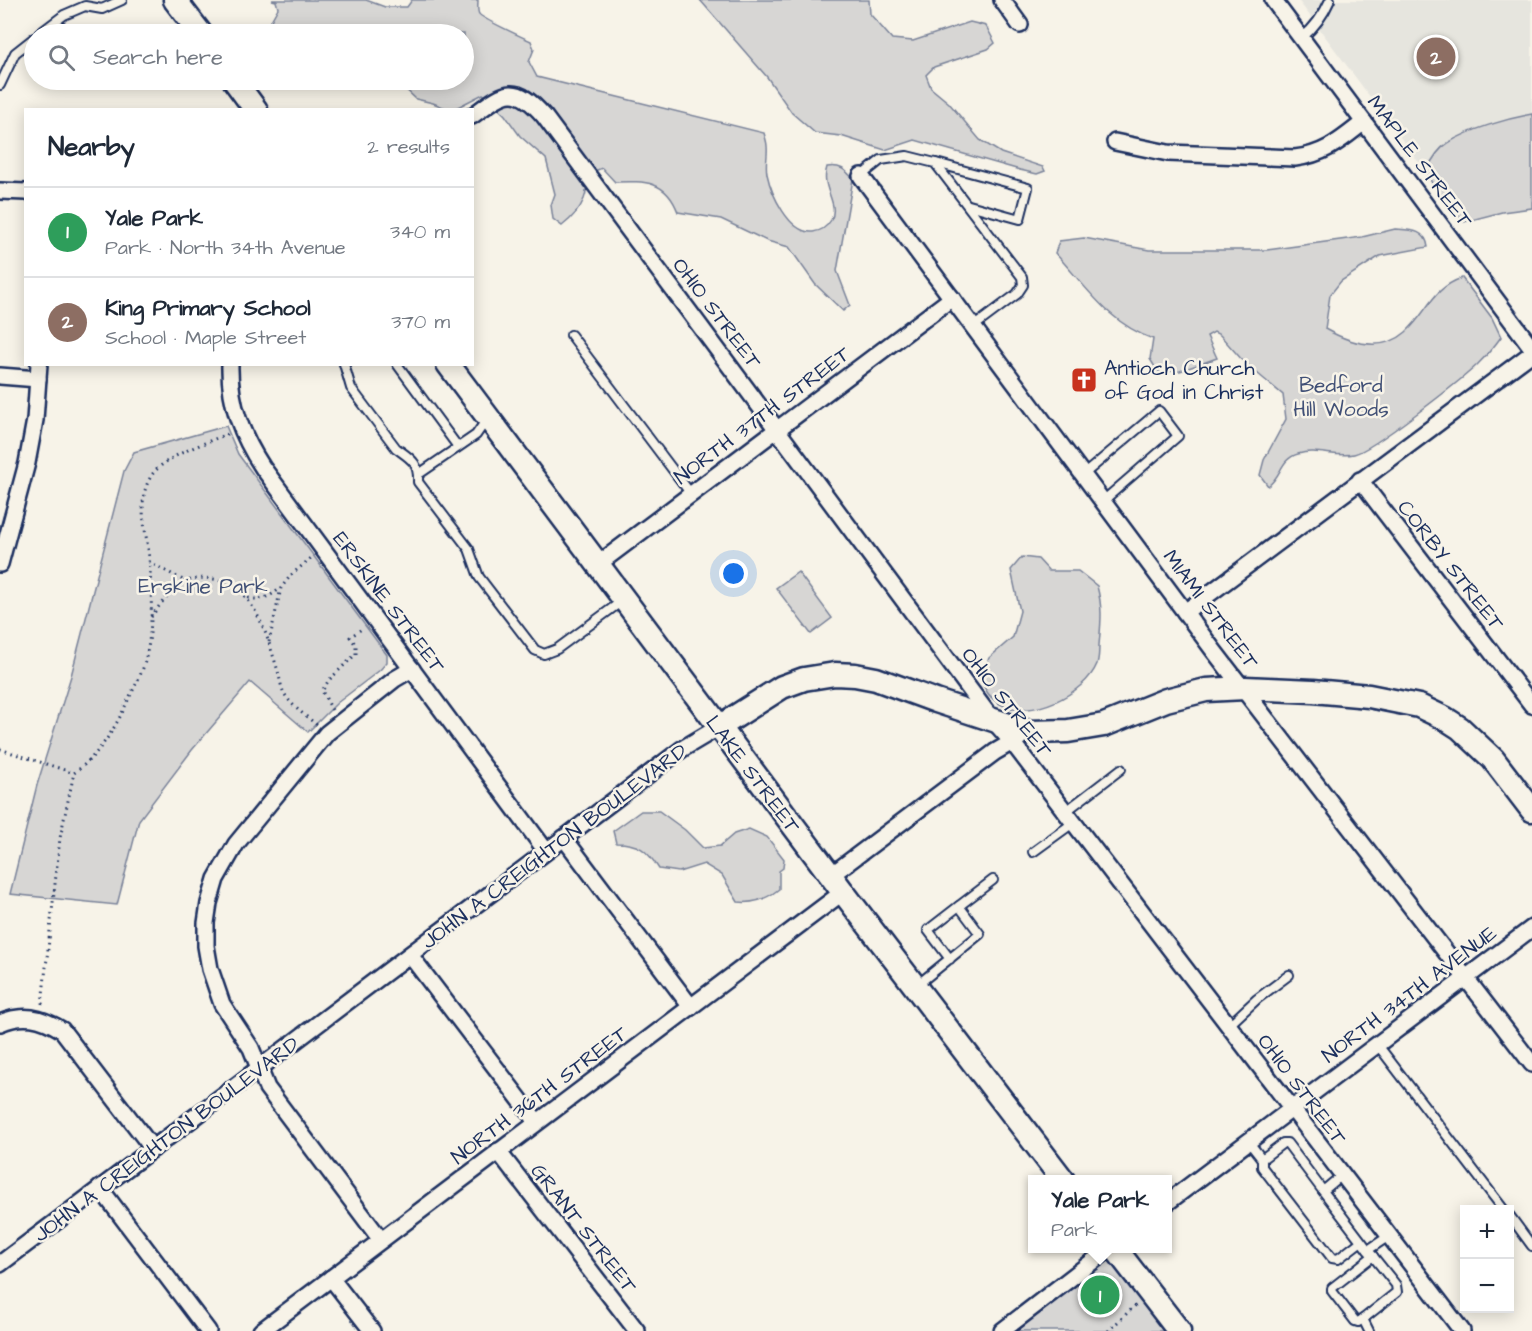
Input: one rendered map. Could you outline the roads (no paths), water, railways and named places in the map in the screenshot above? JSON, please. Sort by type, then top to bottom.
[{"type":"main road","points":[[175,0],[193,24]]},
{"type":"main road","points":[[240,90],[251,107]]},
{"type":"main road","name":"LAKE STREET","points":[[450,366],[836,884],[1059,1175]]},
{"type":"main road","name":"JOHN A CREIGHTON BOULEVARD","points":[[718,727],[782,687],[804,679],[835,674],[876,679],[991,718],[1021,737],[1085,729],[1114,722],[1167,700],[1206,690],[1245,688],[1369,696],[1419,706],[1446,719],[1482,747],[1532,810]]},
{"type":"main road","points":[[1119,1253],[1179,1331]]},
{"type":"street","points":[[1002,0],[1020,25]]},
{"type":"street","name":"MAPLE STREET","points":[[1273,0],[1532,348]]},
{"type":"street","name":"OHIO STREET","points":[[474,115],[504,94],[514,94],[532,102],[991,718]]},
{"type":"street","points":[[1115,142],[1168,153],[1295,158],[1323,152],[1364,122]]},
{"type":"street","name":"MIAMI STREET","points":[[861,176],[1185,612],[1532,1064]]},
{"type":"street","points":[[0,190],[24,192]]},
{"type":"street","name":"NORTH 37TH STREET","points":[[597,564],[952,298]]},
{"type":"street","points":[[1185,612],[1532,353]]},
{"type":"street","name":"ERSKINE STREET","points":[[230,366],[235,412],[248,446],[546,851]]},
{"type":"street","points":[[0,376],[39,372],[35,420],[27,463],[0,564]]},
{"type":"street","name":"CORBY STREET","points":[[1360,480],[1532,705]]},
{"type":"street","points":[[381,1240],[267,1088],[250,1048],[222,1004],[210,969],[206,946],[206,923],[216,879],[236,844],[327,733],[395,679],[412,669]]},
{"type":"street","name":"JOHN A CREIGHTON BOULEVARD","points":[[0,1264],[682,749],[718,727]]},
{"type":"street","name":"OHIO STREET","points":[[1021,737],[1069,818],[1462,1331]]},
{"type":"street","name":"NORTH 36TH STREET","points":[[261,1331],[691,1007],[994,752],[1021,737]]},
{"type":"street","points":[[564,838],[691,1007]]},
{"type":"street","name":"NORTH 34TH AVENUE","points":[[1172,1198],[1532,928]]},
{"type":"street","points":[[410,955],[537,1122]]},
{"type":"street","points":[[0,1023],[23,1017],[37,1018],[48,1021],[62,1030],[153,1149]]},
{"type":"street","name":"GRANT STREET","points":[[498,1151],[637,1331]]},
{"type":"street","points":[[100,1188],[208,1331]]},
{"type":"street","points":[[1002,1331],[1103,1253]]},
{"type":"street","points":[[331,1278],[372,1331]]},
{"type":"lane","points":[[52,24],[64,15],[85,6],[102,9],[122,0]]},
{"type":"lane","points":[[1302,38],[1324,15],[1330,0]]},
{"type":"lane","points":[[0,84],[15,53],[24,46]]},
{"type":"lane","points":[[861,176],[881,160],[907,156],[1028,188],[1020,219],[969,205]]},
{"type":"lane","points":[[935,163],[1022,277],[1023,285],[1017,294],[973,327]]},
{"type":"lane","points":[[571,334],[692,494]]},
{"type":"lane","points":[[345,366],[351,388],[361,403],[396,448],[406,454],[415,464],[419,474],[418,482],[469,549],[479,576],[536,650],[544,654],[557,649],[623,600]]},
{"type":"lane","points":[[398,366],[458,447]]},
{"type":"lane","points":[[1083,475],[1159,411],[1178,436],[1103,501]]},
{"type":"lane","points":[[419,474],[476,435],[488,417]]},
{"type":"lane","points":[[1033,852],[1121,769]]},
{"type":"lane","points":[[950,958],[928,930],[993,880]]},
{"type":"lane","points":[[915,987],[980,934],[959,906]]},
{"type":"lane","points":[[1228,1026],[1257,999],[1289,975]]},
{"type":"lane","points":[[1377,1044],[1501,1205]]},
{"type":"lane","points":[[1248,1141],[1262,1160],[1262,1167],[1332,1258],[1338,1259],[1360,1242]]},
{"type":"lane","points":[[1262,1160],[1282,1143],[1287,1143],[1360,1242],[1371,1253],[1396,1285],[1397,1292],[1363,1319],[1355,1321],[1332,1288],[1371,1253],[1389,1236]]},
{"type":"lane","points":[[1323,1191],[1342,1175]]},
{"type":"lane","points":[[1514,1223],[1532,1246]]},
{"type":"lane","points":[[1363,1319],[1369,1331]]},
{"type":"place","name":"King Primary School","points":[[1436,57]]},
{"type":"place","name":"Antioch Church of God in Christ","points":[[1084,380]]},
{"type":"place","name":"Yale Park","points":[[1100,1295]]},
{"type":"park label","name":"Bedford Hill Woods","points":[[1341,397]]},
{"type":"park label","name":"Erskine Park","points":[[203,586]]}]
